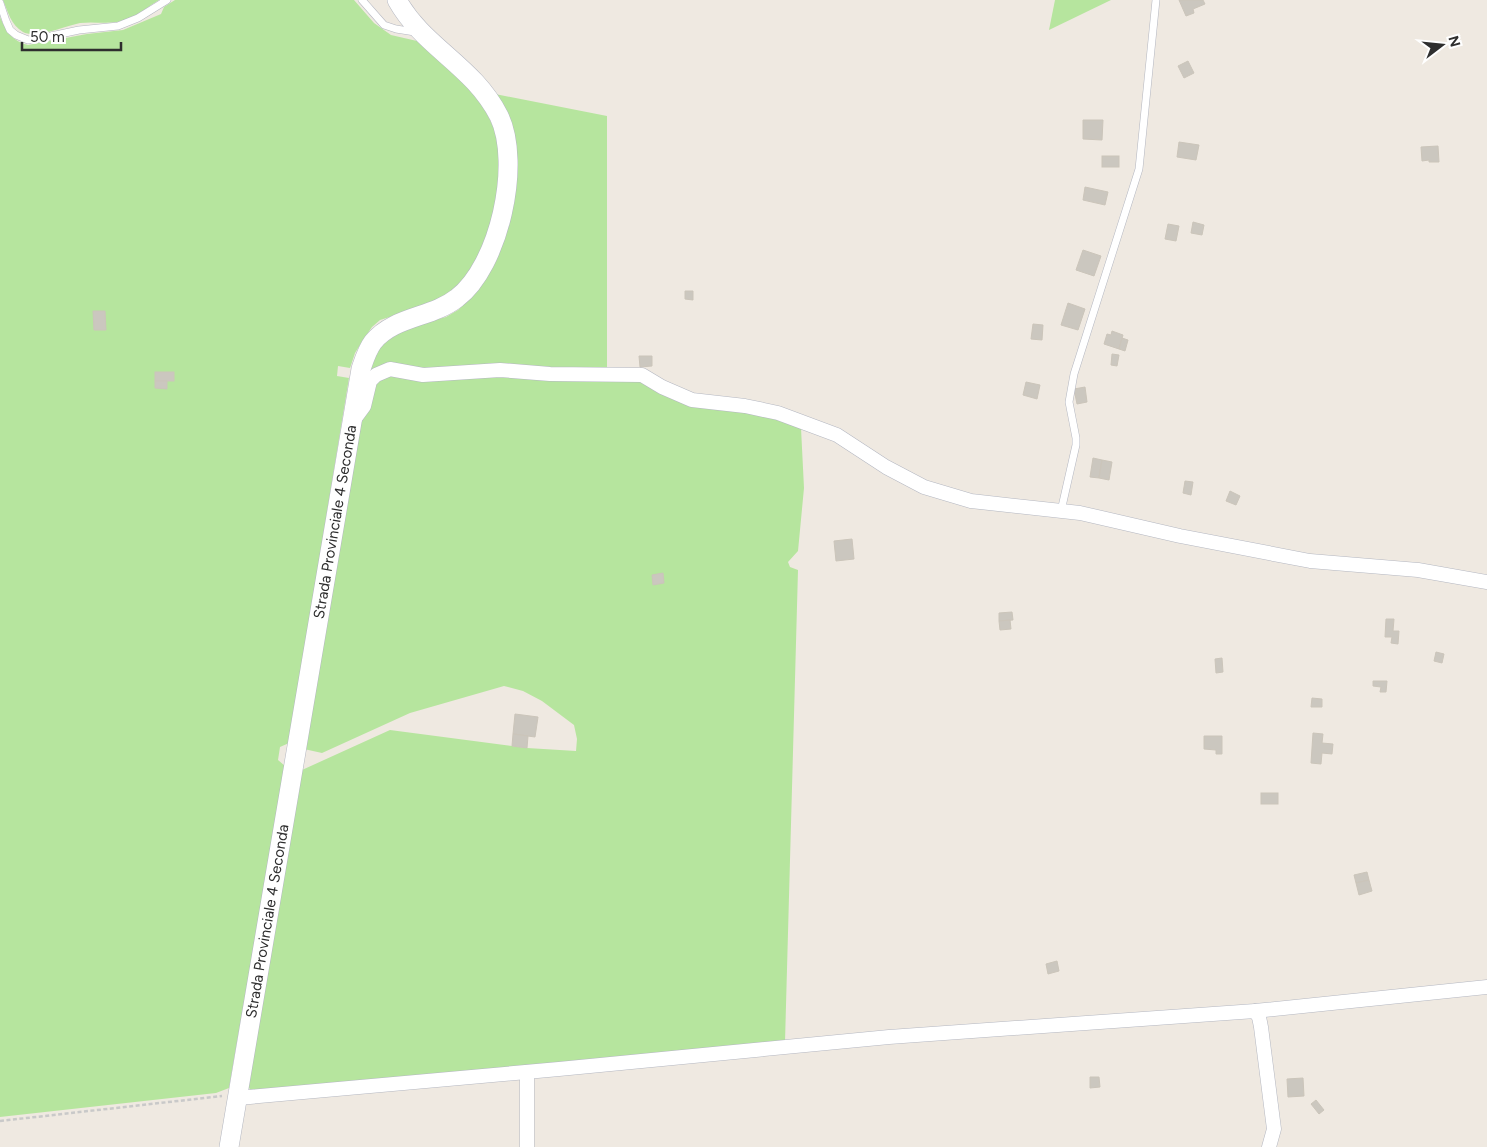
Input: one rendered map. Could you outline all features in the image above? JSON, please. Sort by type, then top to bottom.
[{"type":"street","name":"Strada Provinciale 4 Seconda","points":[[229,1147],[361,369],[366,354],[373,342],[390,328],[442,307],[466,291],[477,276],[492,245],[506,194],[509,152],[500,118],[478,84],[464,69],[421,33],[408,18],[397,0]]},
{"type":"street","points":[[352,422],[364,406],[370,381],[376,374],[390,369],[423,375],[500,370],[550,374],[642,375],[662,387],[692,400],[746,406],[778,413],[837,435],[886,467],[924,487],[971,501],[1080,513],[1233,547],[1310,560],[1418,570],[1487,582]]},
{"type":"street","points":[[238,1098],[889,1037],[1255,1011],[1487,987]]},
{"type":"street","points":[[1255,1011],[1259,1017],[1261,1027],[1274,1129],[1269,1147]]},
{"type":"street","points":[[527,1072],[527,1147]]},
{"type":"lane","points":[[0,3],[10,30],[28,40],[79,30],[118,26],[138,18],[167,0]]},
{"type":"lane","points":[[362,0],[384,25],[421,33]]},
{"type":"lane","points":[[1061,511],[1076,445],[1070,402],[1074,374],[1139,169],[1156,0]]},
{"type":"path","points":[[0,1121],[221,1096],[238,1098]]},
{"type":"green space","points":[[3,0],[159,0],[126,20],[80,23],[51,31],[29,34],[16,26],[10,18]]},
{"type":"green space","points":[[175,0],[354,0],[374,23],[391,35],[417,41],[460,76],[483,105],[497,135],[501,173],[493,217],[477,261],[469,274],[450,293],[422,307],[380,320],[372,327],[363,340],[355,353],[350,368],[338,366],[337,376],[349,378],[289,743],[280,747],[278,760],[285,766],[229,1088],[216,1093],[0,1117],[0,17],[14,39],[28,45],[87,34],[123,30],[161,14],[164,7]]},
{"type":"green space","points":[[1055,0],[1111,0],[1049,30]]},
{"type":"green space","points":[[495,94],[607,116],[607,368],[367,376],[376,352],[386,341],[405,328],[446,317],[458,310],[471,297],[483,278],[509,222]]},
{"type":"green space","points":[[385,376],[624,377],[768,415],[801,428],[804,488],[798,551],[788,562],[790,567],[798,570],[785,1042],[251,1091],[248,1086],[302,770],[390,730],[527,748],[576,751],[577,739],[574,725],[542,701],[523,691],[504,686],[410,713],[322,753],[304,749],[359,422],[375,383]]},
{"type":"building","points":[[1179,0],[1203,0],[1205,4],[1193,9],[1194,13],[1186,16]]},
{"type":"building","points":[[1188,61],[1194,73],[1184,78],[1178,66]]},
{"type":"building","points":[[1083,120],[1103,120],[1102,140],[1083,139]]},
{"type":"building","points":[[1179,142],[1199,145],[1196,160],[1177,157]]},
{"type":"building","points":[[1438,146],[1439,162],[1422,161],[1421,147]]},
{"type":"building","points":[[1102,156],[1119,156],[1119,167],[1102,167]]},
{"type":"building","points":[[1085,187],[1108,192],[1105,205],[1083,200]]},
{"type":"building","points":[[1193,222],[1204,225],[1202,235],[1191,233]]},
{"type":"building","points":[[1168,224],[1179,226],[1176,241],[1165,239]]},
{"type":"building","points":[[1083,250],[1101,256],[1094,276],[1076,270]]},
{"type":"building","points":[[685,291],[693,291],[693,300],[685,299]]},
{"type":"building","points":[[1068,303],[1085,309],[1078,330],[1061,325]]},
{"type":"building","points":[[93,311],[105,311],[106,330],[94,330]]},
{"type":"building","points":[[1033,324],[1043,325],[1042,340],[1031,339]]},
{"type":"building","points":[[1112,331],[1123,335],[1119,349],[1104,344],[1107,334],[1111,335]]},
{"type":"building","points":[[1122,338],[1128,340],[1125,351],[1119,349]]},
{"type":"building","points":[[1112,354],[1119,355],[1117,366],[1111,365]]},
{"type":"building","points":[[639,356],[652,356],[652,366],[640,367]]},
{"type":"building","points":[[155,372],[174,372],[174,381],[155,381]]},
{"type":"building","points":[[155,381],[167,381],[167,389],[155,388]]},
{"type":"building","points":[[1026,382],[1040,385],[1037,399],[1023,395]]},
{"type":"building","points":[[1085,387],[1087,402],[1077,404],[1074,389]]},
{"type":"building","points":[[1093,458],[1102,460],[1099,478],[1090,477]]},
{"type":"building","points":[[1102,460],[1112,462],[1109,480],[1099,478]]},
{"type":"building","points":[[1185,481],[1193,482],[1191,495],[1183,493]]},
{"type":"building","points":[[1230,491],[1240,496],[1236,505],[1226,501]]},
{"type":"building","points":[[852,539],[854,559],[836,561],[834,541]]},
{"type":"building","points":[[663,573],[664,583],[653,585],[652,575]]},
{"type":"building","points":[[1012,612],[1013,620],[999,621],[999,613]]},
{"type":"building","points":[[1386,619],[1394,619],[1393,631],[1399,631],[1398,644],[1391,643],[1392,637],[1385,637]]},
{"type":"building","points":[[1010,620],[1011,629],[1000,630],[999,621]]},
{"type":"building","points":[[1436,652],[1444,654],[1442,663],[1434,661]]},
{"type":"building","points":[[1222,658],[1223,672],[1216,673],[1215,659]]},
{"type":"building","points":[[1373,681],[1387,681],[1386,692],[1380,692],[1381,687],[1373,686]]},
{"type":"building","points":[[1312,698],[1322,699],[1322,707],[1311,707]]},
{"type":"building","points":[[515,714],[538,717],[535,737],[513,734]]},
{"type":"building","points":[[1313,733],[1323,734],[1322,743],[1333,744],[1332,754],[1322,753],[1321,764],[1311,763]]},
{"type":"building","points":[[513,734],[528,736],[527,748],[512,746]]},
{"type":"building","points":[[1204,736],[1222,736],[1222,754],[1216,754],[1216,750],[1204,749]]},
{"type":"building","points":[[1261,793],[1278,793],[1278,804],[1261,804]]},
{"type":"building","points":[[1367,872],[1369,880],[1356,883],[1354,875]]},
{"type":"building","points":[[1369,880],[1372,891],[1359,895],[1356,883]]},
{"type":"building","points":[[1057,961],[1059,971],[1048,974],[1046,964]]},
{"type":"building","points":[[1090,1077],[1099,1077],[1100,1087],[1090,1088]]},
{"type":"building","points":[[1303,1078],[1304,1096],[1288,1097],[1287,1079]]},
{"type":"building","points":[[1316,1100],[1324,1110],[1319,1114],[1311,1104]]}]
